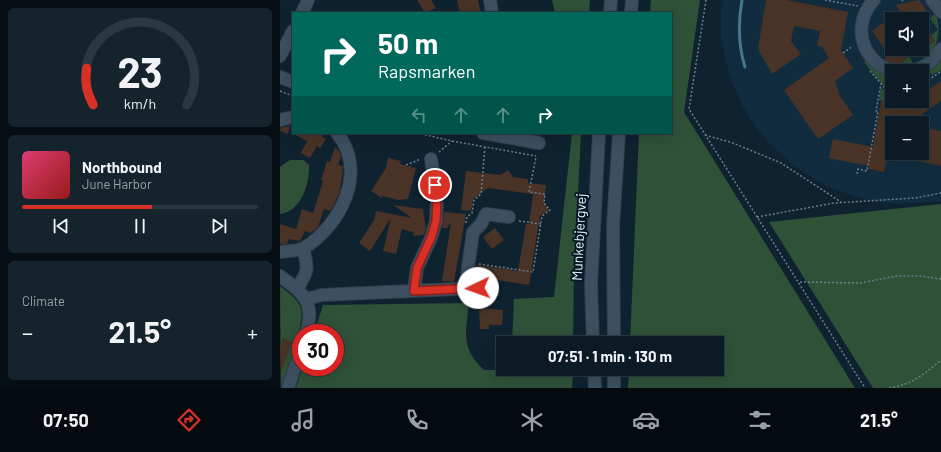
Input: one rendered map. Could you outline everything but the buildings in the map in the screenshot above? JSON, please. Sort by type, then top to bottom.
[{"type":"street","points":[[490,0],[492,12]]},
{"type":"street","points":[[610,12],[611,0]]},
{"type":"street","points":[[631,12],[632,0]]},
{"type":"street","points":[[932,0],[941,12]]},
{"type":"street","points":[[871,4],[861,26],[863,44],[869,55],[878,64],[885,67]]},
{"type":"street","points":[[280,56],[292,33]]},
{"type":"street","points":[[928,64],[941,49]]},
{"type":"street","points":[[280,77],[292,82]]},
{"type":"street","points":[[280,120],[292,117]]},
{"type":"street","points":[[280,252],[303,248],[327,229],[338,214],[347,196],[351,174],[349,158],[343,141],[338,134]]},
{"type":"street","points":[[489,134],[539,143]]},
{"type":"street","name":"Munkebjergvej","points":[[593,336],[591,286],[599,134]]},
{"type":"street","points":[[614,336],[614,226],[619,134]]},
{"type":"street","points":[[414,291],[417,268],[431,238],[436,221],[437,198],[431,159]]},
{"type":"street","points":[[307,299],[322,295],[471,289],[469,263],[473,232],[481,224],[486,214],[509,217]]},
{"type":"street","points":[[297,289],[307,272],[308,264],[303,248]]},
{"type":"street","points":[[280,276],[307,299],[310,312],[308,324]]},
{"type":"street","points":[[288,388],[292,376]]},
{"type":"street","points":[[594,376],[595,388]]},
{"type":"street","points":[[614,376],[614,388]]},
{"type":"path","points":[[706,0],[689,109],[800,282],[865,388]]},
{"type":"path","points":[[825,0],[871,4]]},
{"type":"path","points":[[843,53],[856,43]]},
{"type":"path","points":[[929,80],[941,71]]},
{"type":"path","points":[[857,174],[858,169],[867,171],[878,111],[876,111],[881,84]]},
{"type":"path","points":[[280,91],[292,96]]},
{"type":"path","points":[[422,134],[536,157]]},
{"type":"path","points":[[705,135],[733,143],[781,163],[842,202]]},
{"type":"path","points":[[469,263],[533,272],[542,216],[550,210],[544,203],[545,194],[529,192],[539,143]]},
{"type":"path","points":[[466,224],[467,216],[472,213],[474,200],[482,194],[486,148]]},
{"type":"path","points":[[758,217],[842,202],[915,198],[941,193]]},
{"type":"path","points":[[509,217],[511,220],[541,224]]},
{"type":"path","points":[[800,282],[860,283],[897,276],[920,276],[941,279]]},
{"type":"path","points":[[889,388],[922,377],[941,360]]},
{"type":"shaded area","points":[[723,0],[941,0],[941,201],[899,204],[875,202],[828,187],[788,161],[770,144],[755,126],[742,105],[732,82],[725,59],[721,35],[721,12]]},
{"type":"green space","points":[[552,0],[590,0],[589,12],[555,12]]},
{"type":"green space","points":[[651,0],[700,0],[684,112],[855,388],[628,388],[629,376],[724,376],[724,336],[630,336],[639,134],[672,134],[672,12],[650,12]]},
{"type":"green space","points":[[936,13],[937,20],[938,30],[930,18]]},
{"type":"green space","points":[[938,30],[936,44],[929,56],[929,45],[935,41],[931,35]]},
{"type":"green space","points":[[922,56],[929,56],[925,61]]},
{"type":"green space","points":[[909,57],[914,64],[903,64],[902,62]]},
{"type":"green space","points":[[941,57],[941,70],[932,75],[929,68]]},
{"type":"green space","points":[[867,60],[885,71],[885,88],[864,62]]},
{"type":"green space","points":[[881,87],[885,92],[885,101],[879,100]]},
{"type":"green space","points":[[572,134],[581,134],[574,272],[573,336],[512,336],[514,299],[554,297]]},
{"type":"green space","points":[[290,160],[303,160],[309,165],[308,180],[303,196],[299,202],[294,208],[280,214],[280,167]]},
{"type":"green space","points":[[941,204],[941,388],[873,388],[769,222]]},
{"type":"green space","points":[[280,286],[298,302],[301,309],[300,324],[292,324],[292,354],[281,388]]},
{"type":"green space","points":[[469,303],[466,339],[471,354],[484,370],[496,370],[496,376],[573,376],[572,388],[296,388],[300,376],[344,376],[344,324],[317,324],[323,305]]},
{"type":"waterway","points":[[742,0],[739,34],[745,67]]},
{"type":"route","points":[[435,185],[437,198],[436,221],[431,238],[417,268],[414,291],[478,288]]}]
